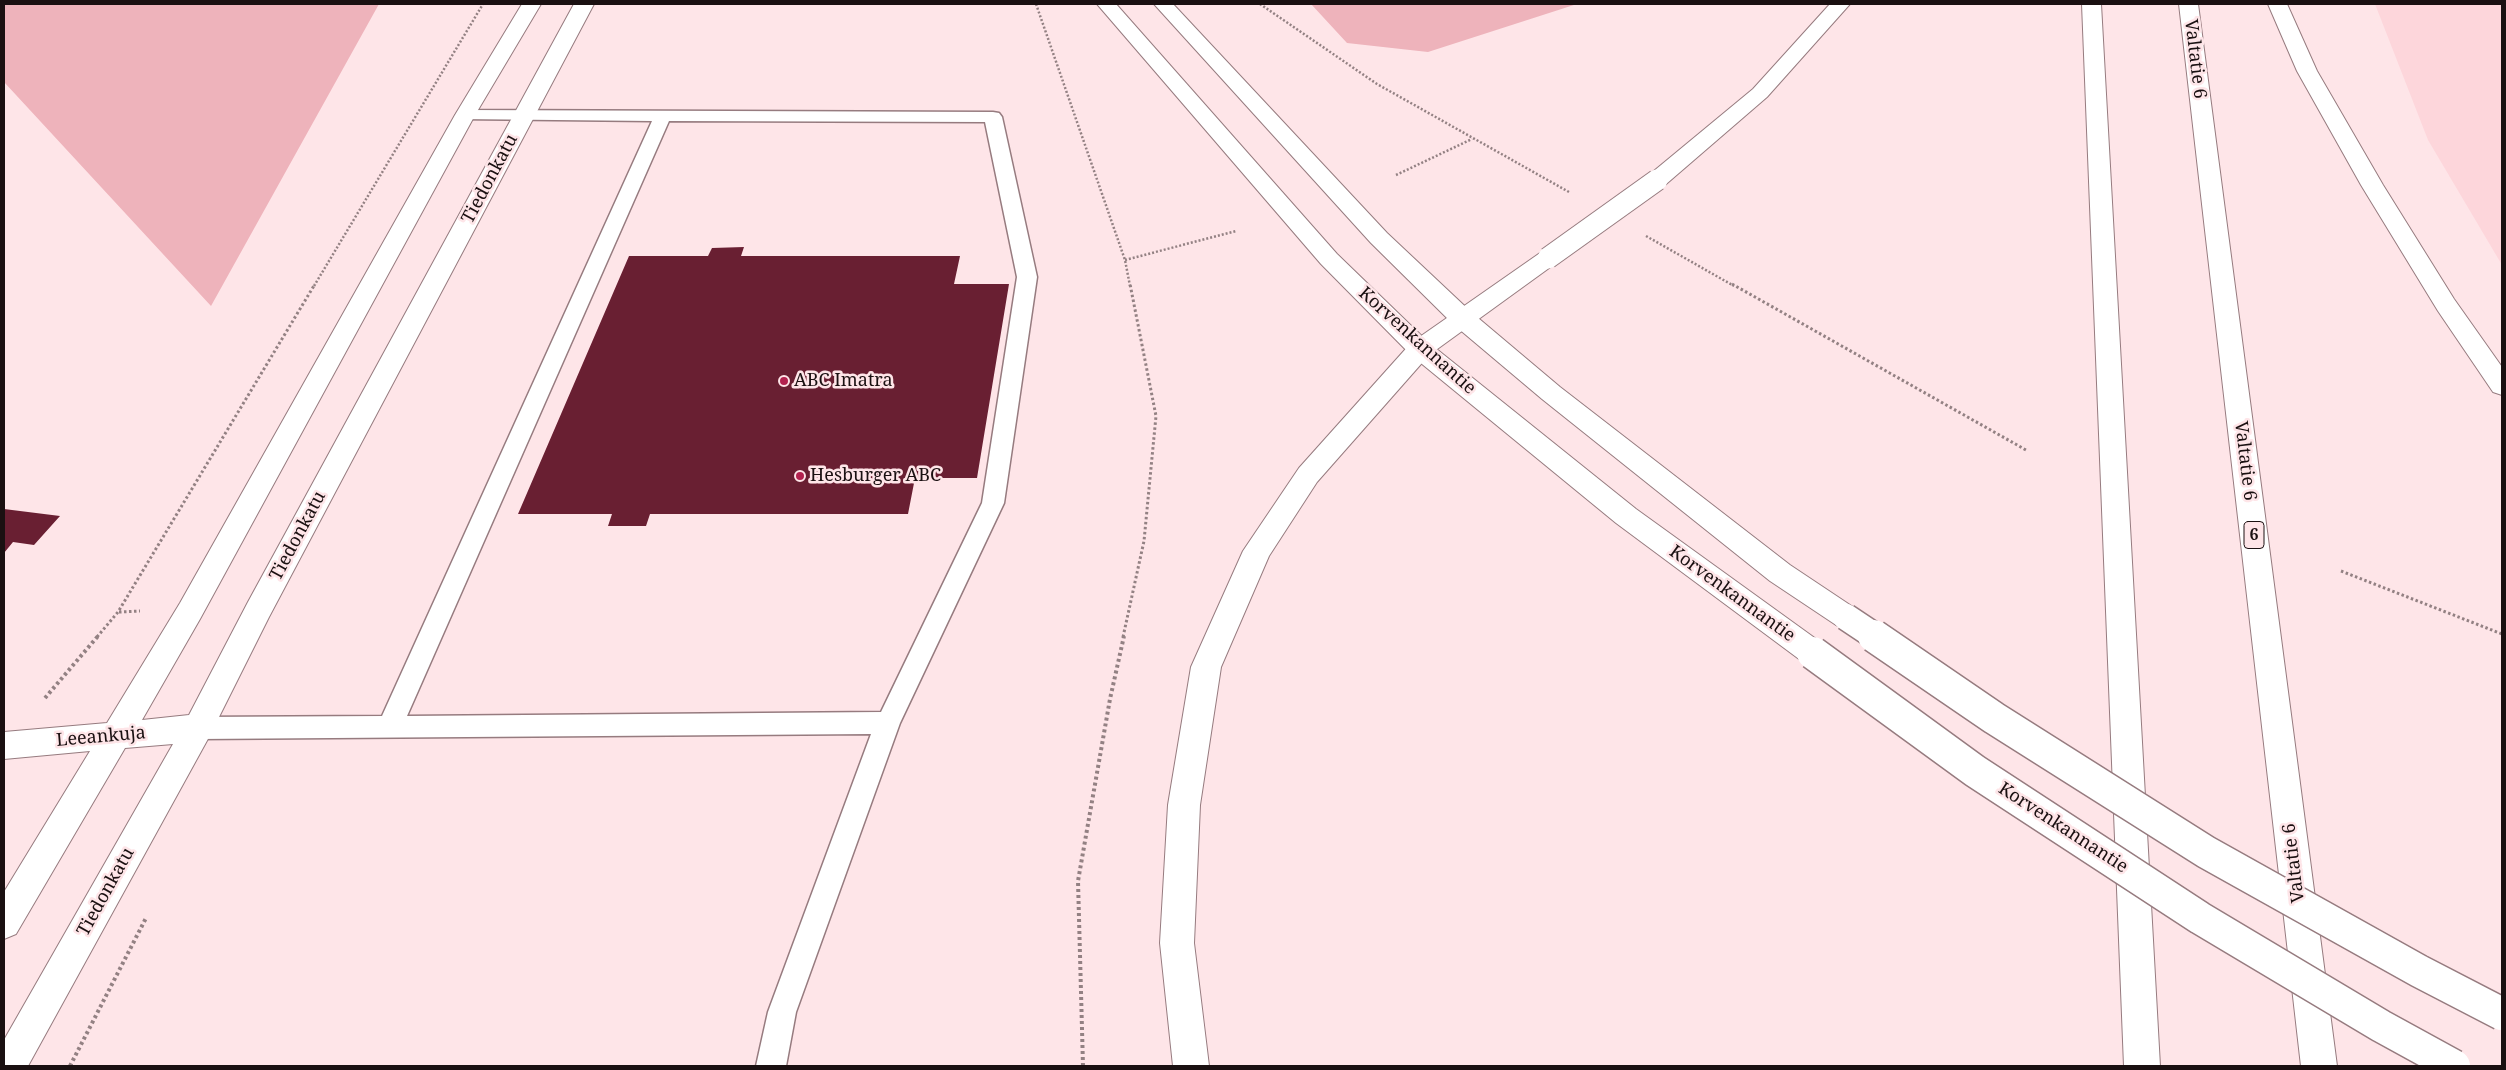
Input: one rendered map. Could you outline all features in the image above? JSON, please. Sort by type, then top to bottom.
[{"type":"main road","points":[[4,923],[194,602],[465,115],[531,4]]},
{"type":"main road","name":"Tiedonkatu","points":[[9,1066],[198,728],[258,610],[584,4]]},
{"type":"main road","name":"Korvenkannantie","points":[[1106,4],[1330,259],[1420,349],[1626,516],[1975,771],[2200,918],[2381,1026],[2454,1066]]},
{"type":"main road","points":[[1163,4],[1379,238],[1462,318],[1551,393],[1772,567],[1994,718],[2206,852],[2419,972],[2502,1014]]},
{"type":"main road","points":[[1191,1066],[1177,943],[1184,805],[1206,667],[1257,551],[1308,475],[1420,349],[1657,180],[1760,93],[1840,4]]},
{"type":"main road","points":[[2091,4],[2142,1066]]},
{"type":"main road","name":"Valtatie 6","points":[[2188,4],[2319,1066]]},
{"type":"main road","points":[[2277,4],[2307,71],[2372,185],[2446,305],[2502,386]]},
{"type":"main road","name":"Leeankuja","points":[[5,745],[198,728]]},
{"type":"lane","points":[[465,115],[993,117],[1027,277],[993,504],[888,723],[782,1012],[771,1066]]},
{"type":"lane","points":[[389,727],[662,116]]},
{"type":"lane","points":[[198,728],[888,723]]},
{"type":"path","points":[[5,745],[118,612],[483,4]]},
{"type":"path","points":[[1036,4],[1125,260],[1156,416],[1144,541],[1110,699],[1078,880],[1083,1066]]},
{"type":"path","points":[[1396,176],[1473,138]]},
{"type":"path","points":[[1125,260],[1236,231]]},
{"type":"path","points":[[2341,571],[2502,634]]},
{"type":"shaded area","points":[[4,4],[379,4],[211,306],[4,82]]},
{"type":"shaded area","points":[[1311,4],[1577,4],[1428,52],[1347,43]]},
{"type":"shaded area","points":[[2375,4],[2502,4],[2502,265],[2428,140]]},
{"type":"building","name":"ABC Imatra","points":[[744,247],[741,256],[960,256],[954,284],[1009,284],[977,478],[915,478],[908,514],[650,514],[646,526],[608,526],[612,514],[518,514],[629,256],[708,256],[712,248]]},
{"type":"building","points":[[4,509],[60,516],[34,545],[13,542],[4,553]]},
{"type":"place","name":"ABC Imatra","points":[[784,381]]},
{"type":"place","name":"Hesburger ABC","points":[[800,476]]}]
